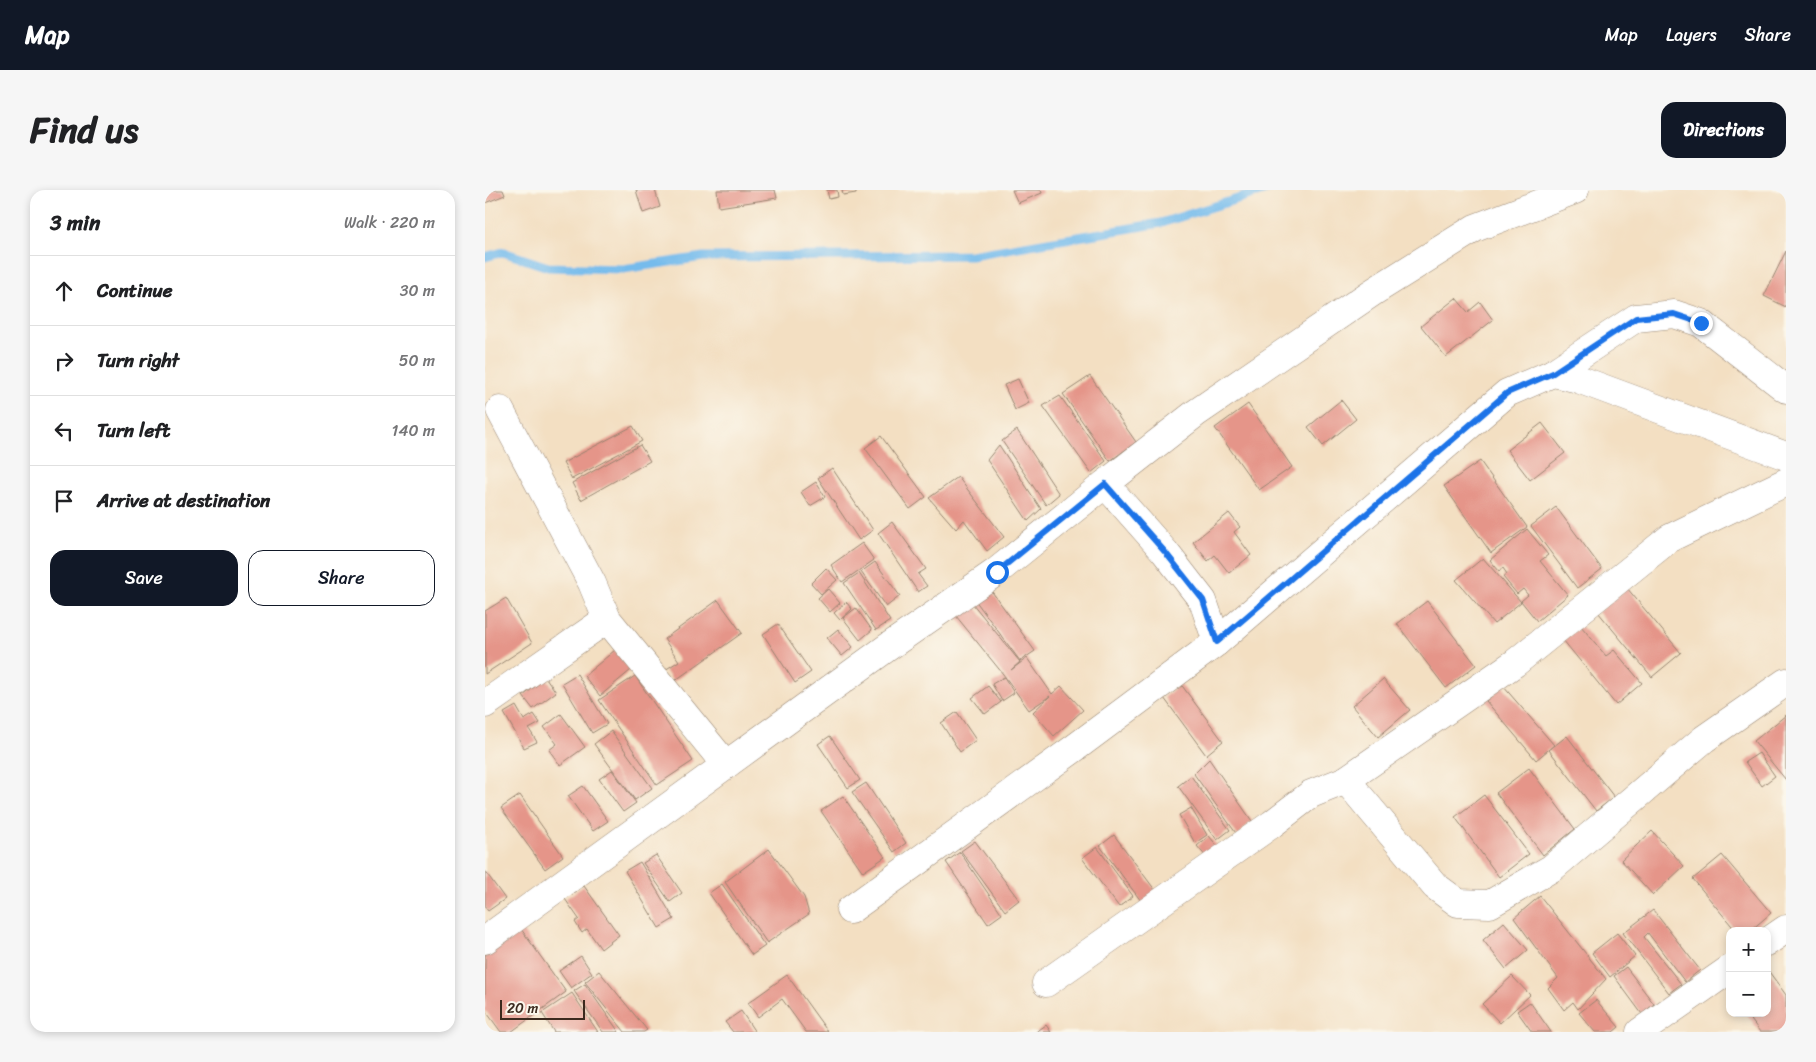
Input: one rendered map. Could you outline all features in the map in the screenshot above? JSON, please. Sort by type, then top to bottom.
[{"type":"street","points":[[485,940],[887,647],[997,572],[1196,413],[1373,292],[1475,228],[1575,190]]},
{"type":"street","points":[[850,910],[1072,750],[1217,642],[1507,393],[1553,373],[1636,318],[1674,314],[1701,323],[1786,389]]},
{"type":"street","points":[[1553,373],[1578,379],[1786,456]]},
{"type":"street","points":[[500,410],[592,583],[607,619],[726,765]]},
{"type":"street","points":[[1046,983],[1272,824],[1311,794],[1347,780],[1515,663],[1670,538],[1786,482]]},
{"type":"street","points":[[1105,484],[1165,552],[1203,600],[1217,642]]},
{"type":"street","points":[[485,704],[607,619]]},
{"type":"street","points":[[1347,780],[1435,886],[1459,903],[1490,904],[1552,868],[1704,739],[1786,682]]},
{"type":"street","points":[[1771,939],[1786,929]]},
{"type":"street","points":[[1640,1032],[1726,972]]},
{"type":"building","points":[[485,190],[503,190],[505,195],[485,203]]},
{"type":"building","points":[[636,190],[655,190],[660,207],[643,213]]},
{"type":"building","points":[[717,190],[775,190],[777,198],[719,207]]},
{"type":"building","points":[[827,190],[837,190],[838,197],[829,199]]},
{"type":"building","points":[[842,190],[856,190],[856,193],[843,195]]},
{"type":"building","points":[[1012,190],[1041,190],[1042,193],[1018,203]]},
{"type":"building","points":[[1786,251],[1786,307],[1764,296]]},
{"type":"building","points":[[1456,298],[1468,312],[1480,302],[1493,320],[1446,357],[1421,326]]},
{"type":"building","points":[[1090,376],[1136,442],[1110,461],[1063,394]]},
{"type":"building","points":[[1018,379],[1029,403],[1015,410],[1004,385]]},
{"type":"building","points":[[1060,396],[1106,461],[1091,473],[1043,406]]},
{"type":"building","points":[[1341,400],[1356,419],[1323,446],[1308,427]]},
{"type":"building","points":[[1248,404],[1292,467],[1259,490],[1215,428]]},
{"type":"building","points":[[1542,423],[1565,453],[1530,480],[1507,450]]},
{"type":"building","points":[[633,426],[642,441],[572,479],[563,463]]},
{"type":"building","points":[[1017,430],[1059,494],[1046,505],[1002,441]]},
{"type":"building","points":[[881,436],[926,497],[910,509],[865,448]]},
{"type":"building","points":[[640,445],[650,461],[581,500],[572,483]]},
{"type":"building","points":[[999,445],[1041,509],[1028,521],[987,460]]},
{"type":"building","points":[[1480,461],[1527,527],[1491,553],[1444,486]]},
{"type":"building","points":[[832,468],[873,530],[859,540],[818,478]]},
{"type":"building","points":[[958,477],[1004,537],[987,551],[964,520],[956,529],[929,498]]},
{"type":"building","points":[[816,482],[825,497],[810,506],[801,492]]},
{"type":"building","points":[[1556,507],[1602,569],[1577,588],[1531,526]]},
{"type":"building","points":[[1229,513],[1240,527],[1234,532],[1251,555],[1229,573],[1215,555],[1208,561],[1193,542]]},
{"type":"building","points":[[892,522],[926,569],[918,574],[927,586],[918,592],[878,533]]},
{"type":"building","points":[[1527,529],[1548,555],[1540,561],[1568,595],[1537,621],[1521,601],[1528,595],[1523,589],[1517,594],[1503,577],[1507,574],[1503,568],[1499,571],[1490,560]]},
{"type":"building","points":[[862,543],[874,560],[842,582],[831,565]]},
{"type":"building","points":[[1483,558],[1521,602],[1494,624],[1456,580]]},
{"type":"building","points":[[875,562],[900,596],[886,607],[861,572]]},
{"type":"building","points":[[826,568],[837,580],[821,594],[811,583]]},
{"type":"building","points":[[859,573],[890,621],[876,630],[844,583]]},
{"type":"building","points":[[1627,588],[1681,653],[1652,677],[1598,612]]},
{"type":"building","points":[[828,589],[840,603],[830,612],[818,598]]},
{"type":"building","points":[[990,589],[1035,651],[1020,661],[975,600]]},
{"type":"building","points":[[506,598],[532,643],[485,674],[485,611]]},
{"type":"building","points":[[718,600],[742,633],[673,682],[665,670],[679,661],[664,639]]},
{"type":"building","points":[[1427,601],[1476,665],[1446,688],[1397,624]]},
{"type":"building","points":[[846,602],[852,609],[840,620],[834,613]]},
{"type":"building","points":[[972,603],[1020,662],[1011,670],[1027,658],[1052,694],[1061,686],[1083,710],[1054,736],[1033,712],[1050,696],[1029,710],[1003,674],[956,616]]},
{"type":"building","points":[[856,608],[872,630],[860,640],[843,618]]},
{"type":"building","points":[[778,624],[811,672],[795,683],[763,634]]},
{"type":"building","points":[[1581,626],[1606,656],[1614,650],[1642,683],[1616,705],[1563,640]]},
{"type":"building","points":[[838,629],[853,647],[842,656],[827,638]]},
{"type":"building","points":[[615,650],[631,670],[600,696],[584,676]]},
{"type":"building","points":[[577,674],[607,724],[592,733],[562,683]]},
{"type":"building","points":[[635,676],[693,761],[657,785],[599,700]]},
{"type":"building","points":[[1004,677],[1014,693],[1002,701],[992,684]]},
{"type":"building","points":[[546,678],[556,692],[533,709],[523,696]]},
{"type":"building","points":[[1383,679],[1410,710],[1378,737],[1352,706]]},
{"type":"building","points":[[1180,683],[1223,741],[1206,755],[1164,698]]},
{"type":"building","points":[[988,686],[1001,702],[985,714],[972,698]]},
{"type":"building","points":[[1503,686],[1554,745],[1536,760],[1486,701]]},
{"type":"building","points":[[516,706],[524,720],[534,714],[540,723],[529,729],[537,742],[524,748],[504,713]]},
{"type":"building","points":[[957,712],[976,740],[960,752],[941,723]]},
{"type":"building","points":[[561,714],[585,747],[560,765],[549,750],[557,744],[544,727]]},
{"type":"building","points":[[1786,715],[1786,780],[1754,741]]},
{"type":"building","points":[[611,731],[652,788],[635,800],[594,744]]},
{"type":"building","points":[[830,736],[860,780],[848,788],[818,744]]},
{"type":"building","points":[[1567,736],[1614,797],[1596,811],[1549,750]]},
{"type":"building","points":[[1759,753],[1775,776],[1762,786],[1745,762]]},
{"type":"building","points":[[1209,759],[1252,821],[1238,836],[1194,774]]},
{"type":"building","points":[[1529,768],[1575,829],[1543,855],[1496,793]]},
{"type":"building","points":[[612,770],[636,803],[623,812],[599,779]]},
{"type":"building","points":[[1191,776],[1230,830],[1217,840],[1178,786]]},
{"type":"building","points":[[866,783],[906,843],[894,852],[852,792]]},
{"type":"building","points":[[583,786],[608,821],[593,831],[568,796]]},
{"type":"building","points":[[520,795],[563,856],[545,869],[501,808]]},
{"type":"building","points":[[1484,795],[1529,854],[1499,877],[1455,817]]},
{"type":"building","points":[[843,796],[885,857],[863,872],[821,811]]},
{"type":"building","points":[[1191,808],[1207,835],[1195,843],[1179,815]]},
{"type":"building","points":[[1652,831],[1684,866],[1653,895],[1621,860]]},
{"type":"building","points":[[1114,835],[1158,894],[1144,905],[1100,846]]},
{"type":"building","points":[[1209,836],[1219,848],[1207,858],[1197,846]]},
{"type":"building","points":[[975,841],[1019,900],[1005,911],[961,851]]},
{"type":"building","points":[[1097,847],[1133,896],[1119,907],[1082,858]]},
{"type":"building","points":[[769,849],[804,897],[809,914],[767,943],[725,882]]},
{"type":"building","points":[[960,852],[1002,914],[988,924],[946,862]]},
{"type":"building","points":[[656,855],[682,893],[670,902],[643,863]]},
{"type":"building","points":[[1722,855],[1771,913],[1755,927],[1733,927],[1693,879]]},
{"type":"building","points":[[640,862],[674,919],[659,928],[625,871]]},
{"type":"building","points":[[485,871],[505,899],[488,911],[485,907]]},
{"type":"building","points":[[722,884],[765,946],[752,955],[709,893]]},
{"type":"building","points":[[584,886],[619,935],[601,949],[587,929],[582,933],[575,922],[579,919],[565,899]]},
{"type":"building","points":[[1540,896],[1606,979],[1578,1009],[1573,1002],[1564,1010],[1548,988],[1558,978],[1514,918]]},
{"type":"building","points":[[1653,910],[1700,970],[1685,982],[1648,933],[1644,937],[1681,984],[1669,993],[1623,933]]},
{"type":"building","points":[[1504,922],[1528,950],[1506,969],[1483,940]]},
{"type":"building","points":[[521,929],[566,992],[511,1032],[501,1032],[485,1010],[485,955]]},
{"type":"building","points":[[1617,933],[1635,956],[1610,977],[1592,953]]},
{"type":"building","points":[[581,956],[592,973],[571,988],[559,971]]},
{"type":"building","points":[[1626,967],[1654,1004],[1642,1014],[1614,976]]},
{"type":"building","points":[[599,971],[647,1030],[644,1032],[625,1032],[585,982]]},
{"type":"building","points":[[1771,974],[1786,995],[1786,1032],[1760,1032],[1749,1017],[1771,1017]]},
{"type":"building","points":[[787,975],[828,1032],[806,1032],[782,999],[758,1017],[748,1003]]},
{"type":"building","points":[[1512,976],[1530,995],[1500,1023],[1482,1004]]},
{"type":"building","points":[[585,984],[619,1032],[603,1032],[574,991]]},
{"type":"building","points":[[572,993],[598,1032],[554,1032],[542,1013]]},
{"type":"building","points":[[1596,1000],[1619,1027],[1613,1032],[1595,1032],[1579,1013]]},
{"type":"building","points":[[1530,1002],[1551,1032],[1532,1032],[1517,1011]]},
{"type":"building","points":[[741,1011],[755,1032],[733,1032],[725,1022]]},
{"type":"building","points":[[1046,1025],[1051,1032],[1036,1032]]},
{"type":"waterway","points":[[485,257],[503,252],[548,267],[623,269],[703,257],[971,255],[1161,223],[1266,190]]},
{"type":"route","points":[[997,572],[1105,484],[1165,552],[1203,600],[1217,642],[1507,393],[1553,373],[1636,318],[1674,314],[1701,323]]}]
